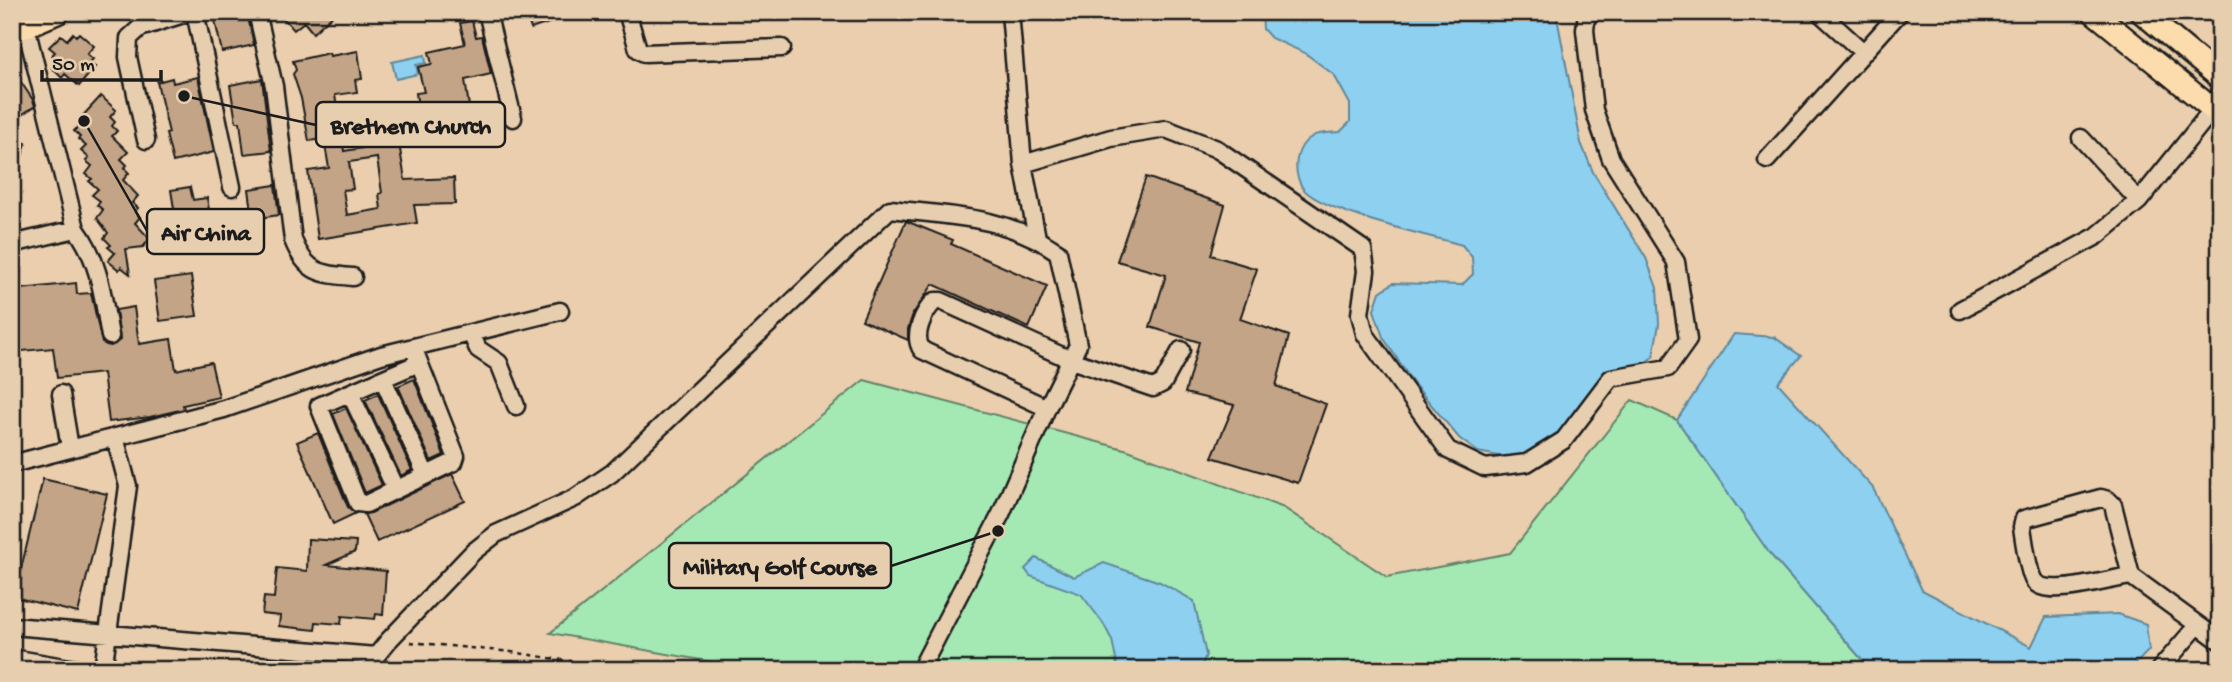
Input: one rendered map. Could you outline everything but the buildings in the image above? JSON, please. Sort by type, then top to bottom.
[{"type":"main road","points":[[19,29],[59,12]]},
{"type":"main road","points":[[2093,12],[2216,112]]},
{"type":"main road","points":[[2141,12],[2220,78]]},
{"type":"street","points":[[146,140],[128,57],[129,38],[140,28],[192,12],[232,187]]},
{"type":"street","points":[[257,12],[274,86],[293,240],[301,259],[313,271],[353,277]]},
{"type":"street","points":[[487,12],[513,118]]},
{"type":"street","points":[[627,12],[638,49],[644,53],[782,48]]},
{"type":"street","points":[[1010,12],[1023,164],[1037,238]]},
{"type":"street","points":[[1023,164],[1111,138],[1166,129],[1217,149],[1363,249],[1366,271],[1360,314],[1365,334],[1448,450],[1485,468],[1527,463],[1564,440],[1611,378],[1668,368],[1688,340],[1676,262],[1611,159],[1594,110],[1585,30],[1587,12]]},
{"type":"street","points":[[1819,12],[1863,52]]},
{"type":"street","points":[[1767,160],[1900,12]]},
{"type":"street","points":[[19,29],[76,229],[89,246],[100,281],[110,336]]},
{"type":"street","points":[[1960,310],[2097,236],[2139,201],[2216,112]]},
{"type":"street","points":[[2081,138],[2139,201]]},
{"type":"street","points":[[12,626],[375,663],[389,640],[473,552],[496,534],[575,498],[612,473],[890,209],[993,221],[1037,238],[1058,252],[1078,345],[1001,514],[920,670]]},
{"type":"street","points":[[12,244],[76,229]]},
{"type":"street","points":[[1047,408],[922,350],[917,343],[917,335],[930,306],[935,301],[942,301],[1071,360],[1153,388],[1163,383],[1181,351]]},
{"type":"street","points":[[12,464],[224,409],[381,355],[560,311]]},
{"type":"street","points":[[471,333],[478,349],[499,363],[516,406]]},
{"type":"street","points":[[413,347],[456,456],[454,461],[396,490],[366,504],[358,503],[319,406],[419,363]]},
{"type":"street","points":[[383,379],[426,475]]},
{"type":"street","points":[[349,393],[396,490]]},
{"type":"street","points":[[61,394],[70,448]]},
{"type":"street","points":[[103,670],[128,486],[116,437]]},
{"type":"street","points":[[2131,576],[2053,590],[2040,586],[2033,580],[2022,527],[2024,519],[2101,498],[2108,500],[2113,505],[2131,576],[2220,641]]},
{"type":"street","points":[[2159,670],[2197,625]]},
{"type":"street","points":[[12,658],[80,670]]},
{"type":"path","points":[[389,640],[511,652],[627,670]]},
{"type":"green space","points":[[864,380],[1128,450],[1284,508],[1387,577],[1510,553],[1632,400],[1677,420],[1770,554],[1871,670],[757,670],[550,633]]},
{"type":"water","points":[[1262,12],[1556,12],[1581,143],[1593,172],[1646,258],[1657,288],[1659,324],[1653,357],[1640,366],[1606,373],[1557,438],[1527,456],[1509,458],[1478,452],[1459,438],[1413,383],[1383,337],[1374,310],[1380,292],[1393,283],[1462,285],[1473,274],[1472,257],[1462,245],[1351,214],[1312,196],[1302,187],[1296,166],[1302,146],[1316,135],[1340,132],[1350,122],[1350,104],[1334,75],[1305,53],[1271,38],[1263,29]]},
{"type":"water","points":[[425,55],[426,63],[416,65],[418,74],[396,79],[392,62]]},
{"type":"water","points":[[1734,334],[1774,337],[1801,356],[1778,383],[1873,488],[1922,590],[2031,647],[2046,617],[2118,614],[2146,624],[2149,650],[2130,670],[1871,670],[1770,554],[1677,420]]},
{"type":"water","points":[[1036,558],[1074,577],[1104,563],[1160,582],[1194,601],[1206,655],[1200,670],[1118,670],[1112,640],[1103,623],[1081,594],[1030,576],[1025,569]]},
{"type":"place","name":"Brethern Church","points":[[184,96]]},
{"type":"place","name":"Air China","points":[[84,121]]},
{"type":"place","name":"Military Golf Course","points":[[998,531]]}]
